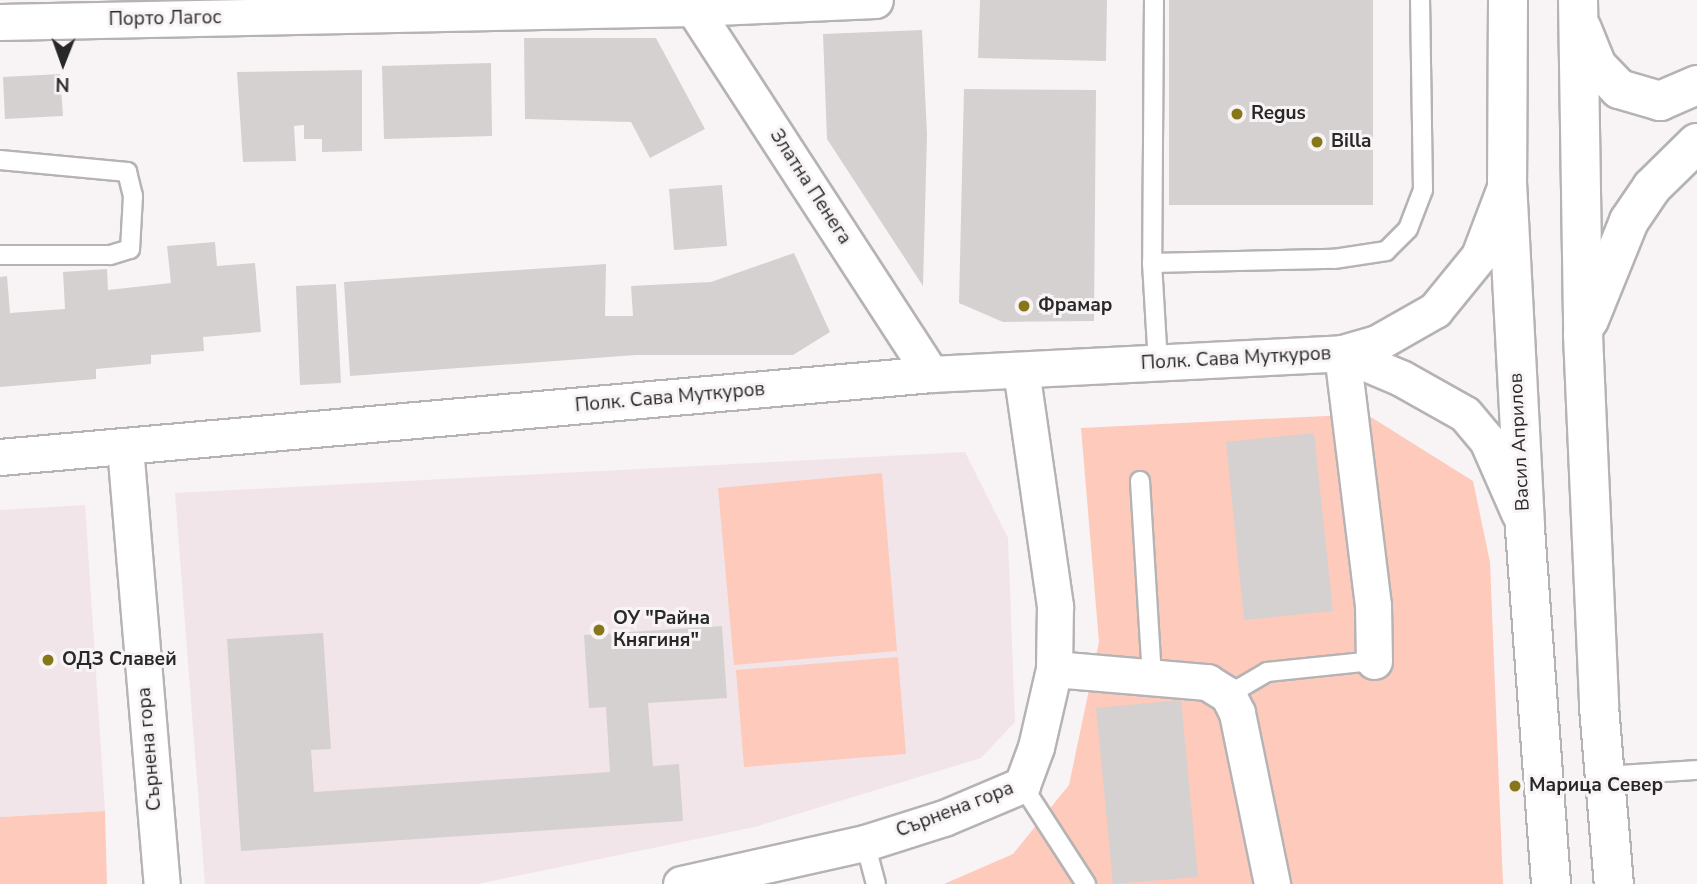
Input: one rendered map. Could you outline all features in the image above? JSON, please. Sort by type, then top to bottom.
[{"type":"main road","name":"Васил Априлов","points":[[1508,0],[1507,182],[1525,529],[1551,884]]},
{"type":"main road","points":[[1578,8],[1597,66],[1619,89],[1660,101],[1697,85]]},
{"type":"main road","points":[[1578,8],[1583,335],[1596,664],[1614,884]]},
{"type":"main road","points":[[1583,335],[1629,221],[1652,187],[1697,142]]},
{"type":"street","name":"Порто Лагос","points":[[0,22],[875,0]]},
{"type":"street","name":"Златна Пенега","points":[[691,4],[931,374]]},
{"type":"street","points":[[1342,353],[1377,343],[1435,310],[1479,256],[1507,182]]},
{"type":"street","points":[[1342,353],[1422,388],[1465,414],[1487,439],[1503,470],[1525,529]]},
{"type":"street","points":[[1342,353],[1373,605],[1374,661]]},
{"type":"street","name":"Полк. Сава Муткуров","points":[[0,457],[931,374],[1342,353]]},
{"type":"street","name":"Сърнена гора","points":[[681,884],[865,843],[944,818],[1022,785],[1036,747],[1054,669],[1055,606],[1021,370]]},
{"type":"street","name":"Сърнена гора","points":[[125,447],[162,884]]},
{"type":"street","points":[[1054,669],[1207,682],[1228,695],[1237,713],[1272,884]]},
{"type":"lane","points":[[1154,0],[1152,263],[1158,363]]},
{"type":"lane","points":[[1152,263],[1334,259],[1386,251],[1408,229],[1423,190],[1420,0]]},
{"type":"lane","points":[[0,159],[127,172],[134,196],[130,249],[110,255],[0,255]]},
{"type":"lane","points":[[1140,481],[1152,677]]},
{"type":"lane","points":[[1228,695],[1267,672],[1374,661]]},
{"type":"lane","points":[[1606,776],[1697,770]]},
{"type":"lane","points":[[1022,785],[1086,884]]},
{"type":"lane","points":[[865,843],[876,884]]},
{"type":"shaded area","points":[[1366,414],[1473,481],[1490,562],[1503,884],[944,884],[1013,854],[1069,785],[1099,642],[1081,428]]},
{"type":"shaded area","name":"ОУ \"Райна Княгиня\"","points":[[965,452],[1008,538],[1015,722],[981,758],[755,827],[477,884],[205,884],[175,493]]},
{"type":"shaded area","points":[[882,473],[897,651],[734,665],[718,488]]},
{"type":"shaded area","name":"ОДЗ Славей","points":[[85,505],[105,811],[0,817],[0,510]]},
{"type":"shaded area","points":[[898,657],[906,754],[744,767],[736,670]]},
{"type":"shaded area","points":[[105,811],[107,884],[0,884],[0,817]]},
{"type":"building","points":[[980,0],[1107,0],[1106,61],[978,58]]},
{"type":"building","points":[[1169,0],[1373,0],[1373,205],[1169,205]]},
{"type":"building","points":[[922,30],[927,135],[923,286],[827,139],[823,34]]},
{"type":"building","points":[[524,38],[656,38],[705,129],[650,158],[631,122],[525,119]]},
{"type":"building","points":[[491,63],[492,136],[384,139],[382,66]]},
{"type":"building","points":[[362,70],[362,151],[322,152],[322,139],[304,139],[304,125],[294,126],[296,161],[243,162],[237,72]]},
{"type":"building","points":[[60,74],[63,116],[5,119],[3,77]]},
{"type":"building","points":[[964,89],[1096,90],[1094,321],[1003,322],[959,303]]},
{"type":"building","points":[[722,185],[727,246],[674,250],[669,189]]},
{"type":"building","points":[[215,242],[217,266],[255,263],[261,332],[203,337],[204,351],[151,355],[151,364],[96,369],[96,379],[0,387],[0,277],[7,276],[10,313],[65,309],[63,272],[107,269],[108,290],[171,283],[167,246]]},
{"type":"building","points":[[794,253],[830,332],[793,355],[636,355],[350,376],[344,282],[606,264],[605,316],[633,316],[631,286],[711,282]]},
{"type":"building","points":[[336,284],[341,383],[300,385],[296,286]]},
{"type":"building","points":[[1314,433],[1333,611],[1244,620],[1226,442]]},
{"type":"building","points":[[722,626],[727,698],[648,703],[653,766],[679,764],[683,821],[241,851],[227,639],[323,633],[331,749],[311,750],[314,792],[610,772],[606,707],[589,708],[584,635]]},
{"type":"building","points":[[1181,700],[1198,877],[1113,884],[1096,708]]},
{"type":"place","name":"Regus","points":[[1237,114]]},
{"type":"place","name":"Billa","points":[[1317,142]]},
{"type":"place","name":"Фрамар","points":[[1024,306]]},
{"type":"place","name":"ОУ \"Райна Княгиня\"","points":[[599,630]]},
{"type":"place","name":"ОДЗ Славей","points":[[48,660]]},
{"type":"place","name":"Марица Север","points":[[1515,786]]}]
